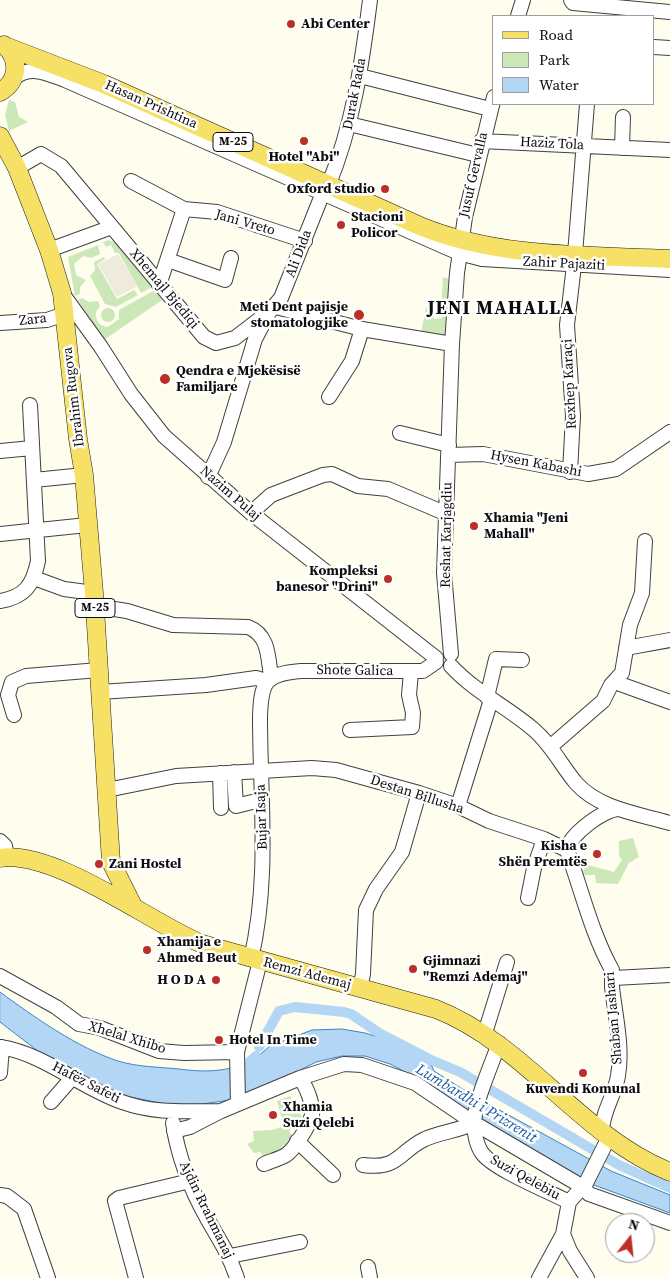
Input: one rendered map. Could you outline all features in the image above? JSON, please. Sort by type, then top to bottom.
[{"type":"main road","name":"M-25","points":[[2,44],[14,60],[14,78]]},
{"type":"main road","name":"Hasan Prishtina","points":[[2,44],[104,84],[325,190],[437,234],[460,247]]},
{"type":"main road","points":[[0,92],[9,86],[14,78]]},
{"type":"main road","name":"Ibrahim Rugova","points":[[0,136],[16,168],[49,250],[62,293],[78,439],[84,475],[95,599],[111,862],[133,906]]},
{"type":"main road","name":"Zahir Pajaziti","points":[[460,247],[517,250],[574,260],[670,259]]},
{"type":"main road","name":"Remzi Ademaj","points":[[2,852],[32,859],[87,883],[133,906],[187,938],[256,960],[436,1009],[460,1019],[492,1038],[604,1140],[670,1172]]},
{"type":"main road","points":[[87,883],[102,875],[111,862]]},
{"type":"street","name":"Durak Rada","points":[[325,190],[350,124],[360,76],[370,0]]},
{"type":"street","points":[[518,15],[523,0]]},
{"type":"street","points":[[572,0],[573,3],[590,11],[670,12]]},
{"type":"street","points":[[655,46],[670,48]]},
{"type":"street","name":"Hasan Prishtina","points":[[14,78],[25,71],[32,70],[65,80],[460,247]]},
{"type":"street","points":[[360,76],[492,103]]},
{"type":"street","name":"Jusuf Gervalla","points":[[460,247],[464,217],[481,141],[492,103]]},
{"type":"street","name":"Rexhep Karaçi","points":[[570,472],[573,416],[567,324],[587,105]]},
{"type":"street","points":[[622,148],[623,117]]},
{"type":"street","points":[[350,124],[478,155]]},
{"type":"street","name":"Haziz Tola","points":[[481,141],[670,150]]},
{"type":"street","name":"Xhemajl Bjediqi","points":[[16,168],[35,156],[46,155],[61,166],[204,337],[216,344],[226,342],[236,345],[248,355]]},
{"type":"street","name":"Jani Vreto","points":[[131,181],[184,209],[217,212],[304,241]]},
{"type":"street","name":"Ali Dida","points":[[208,476],[224,442],[248,355],[273,309],[325,190]]},
{"type":"street","points":[[159,285],[184,209]]},
{"type":"street","points":[[437,234],[450,231],[464,217]]},
{"type":"street","points":[[49,250],[112,227]]},
{"type":"street","name":"Reshat Karjagdiu","points":[[451,660],[444,573],[452,344],[460,247]]},
{"type":"street","points":[[168,260],[225,280],[231,258]]},
{"type":"street","name":"Zahir Pajaziti","points":[[574,260],[670,270]]},
{"type":"street","name":"Nazim Pulaj","points":[[62,293],[142,408],[164,436],[251,513],[436,660]]},
{"type":"street","points":[[226,342],[245,332],[273,309],[362,329],[452,344]]},
{"type":"street","name":"Zara","points":[[0,323],[47,320],[65,314]]},
{"type":"street","points":[[329,397],[352,361],[362,329]]},
{"type":"street","points":[[0,601],[18,597],[34,578],[38,562],[30,405]]},
{"type":"street","name":"Hysen Kabashi","points":[[449,450],[483,454],[588,474],[616,469],[670,432]]},
{"type":"street","points":[[400,433],[449,450]]},
{"type":"street","points":[[0,451],[32,448]]},
{"type":"street","points":[[251,513],[271,495],[323,474],[332,474],[358,486],[388,490],[447,514]]},
{"type":"street","points":[[34,480],[84,475]]},
{"type":"street","points":[[0,534],[87,525]]},
{"type":"street","points":[[550,746],[565,736],[579,721],[603,701],[611,685],[622,673],[630,625],[642,593],[645,541]]},
{"type":"street","points":[[34,578],[173,626],[248,626],[257,630],[264,639],[269,679]]},
{"type":"street","points":[[626,648],[670,640]]},
{"type":"street","points":[[458,806],[489,699],[496,659],[522,660]]},
{"type":"street","points":[[436,660],[441,668],[447,669],[451,660]]},
{"type":"street","name":"Shote Galica","points":[[100,692],[206,685],[256,678],[269,679],[301,670],[423,671],[436,660]]},
{"type":"street","points":[[451,660],[464,680],[531,728],[550,746],[582,788],[619,809],[670,823]]},
{"type":"street","points":[[14,715],[4,694],[12,682],[26,676],[99,670]]},
{"type":"street","points":[[350,730],[412,727],[413,713],[409,695],[411,672]]},
{"type":"street","points":[[618,678],[620,684],[670,702]]},
{"type":"street","name":"Bujar Isaja","points":[[256,960],[264,877],[264,836],[260,771],[261,699],[269,679]]},
{"type":"street","name":"Destan Billusha","points":[[107,790],[176,776],[312,768],[336,770],[458,806],[489,821],[544,839],[567,850]]},
{"type":"street","points":[[234,772],[236,806],[252,802]]},
{"type":"street","points":[[220,773],[221,808]]},
{"type":"street","points":[[360,988],[363,974],[366,910],[376,888],[402,852],[419,793]]},
{"type":"street","points":[[567,850],[574,837],[600,815],[609,810],[619,809]]},
{"type":"street","points":[[528,898],[534,868],[544,839]]},
{"type":"street","name":"Shaban Jashari","points":[[567,850],[579,880],[590,925],[614,978],[612,987],[619,1063],[618,1076],[604,1118],[604,1140],[584,1185],[569,1202]]},
{"type":"street","points":[[237,1100],[237,1056],[256,960]]},
{"type":"street","points":[[363,1165],[378,1167],[389,1165],[427,1138],[461,1130],[474,1120],[485,1083],[507,962]]},
{"type":"street","name":"Xhelal Xhibo","points":[[0,976],[56,1007],[79,1024],[100,1028],[160,1051],[237,1056]]},
{"type":"street","points":[[614,978],[670,976]]},
{"type":"street","name":"Hafëz Safeti","points":[[0,1073],[1,1047],[43,1060],[72,1078],[121,1102],[157,1112],[172,1112]]},
{"type":"street","name":"Suzi Qelebiu","points":[[174,1131],[190,1127],[221,1111],[237,1100],[300,1078],[344,1064],[369,1066],[415,1083],[584,1185],[589,1194],[670,1224]]},
{"type":"street","points":[[51,1102],[72,1078]]},
{"type":"street","points":[[264,1164],[286,1155],[297,1142],[312,1114],[306,1090],[300,1078]]},
{"type":"street","name":"Suzi Qelebiu","points":[[172,1112],[221,1111]]},
{"type":"street","name":"Ajdin Rrahmanaj","points":[[172,1112],[180,1158],[207,1218],[230,1256],[237,1278]]},
{"type":"street","name":"Suzi Qelebiu","points":[[474,1120],[479,1148],[488,1160],[569,1202]]},
{"type":"street","points":[[297,1142],[333,1175]]},
{"type":"street","points":[[651,1164],[670,1163]]},
{"type":"street","points":[[136,1278],[115,1201],[119,1198],[190,1181]]},
{"type":"street","points":[[0,1195],[7,1196],[24,1209],[48,1278]]},
{"type":"street","points":[[539,1278],[563,1234],[569,1202]]},
{"type":"street","points":[[563,1234],[570,1251],[587,1278]]},
{"type":"street","points":[[230,1256],[300,1242]]},
{"type":"green space","points":[[9,100],[15,102],[19,117],[28,122],[9,131],[5,115]]},
{"type":"green space","points":[[109,240],[117,244],[152,287],[141,293],[119,253],[115,253],[111,245],[106,247],[103,242]]},
{"type":"green space","points":[[98,245],[100,254],[91,258],[83,256],[74,264],[76,275],[86,280],[80,287],[80,294],[75,296],[68,257]]},
{"type":"green space","points":[[104,257],[105,259],[97,264],[117,299],[134,290],[138,295],[116,307],[105,304],[90,276],[95,270],[94,262]]},
{"type":"green space","points":[[443,277],[449,279],[448,307],[441,308]]},
{"type":"green space","points":[[155,290],[162,300],[104,340],[78,300],[82,298],[89,302],[98,301],[100,306],[96,312],[97,320],[102,326],[108,327],[119,319],[119,310]]},
{"type":"green space","points":[[430,307],[434,319],[442,318],[443,309],[449,309],[448,337],[421,333],[426,308]]},
{"type":"green space","points":[[105,308],[111,308],[115,315],[111,322],[105,322],[101,318],[101,312]]},
{"type":"green space","points":[[633,838],[639,857],[629,863],[618,884],[596,883],[595,875],[583,875],[584,864],[614,872],[622,860],[619,856],[619,841]]},
{"type":"green space","points":[[290,1096],[303,1119],[289,1131],[294,1140],[289,1147],[263,1160],[261,1152],[254,1153],[247,1144],[254,1141],[253,1131],[272,1130],[284,1126],[277,1101]]},
{"type":"shaded area","points":[[118,254],[138,286],[117,297],[98,264]]},
{"type":"water","name":"Lumbardhi i Prizrenit","points":[[0,992],[42,1021],[87,1048],[118,1061],[141,1066],[197,1071],[224,1069],[249,1060],[251,1062],[270,1046],[312,1030],[342,1029],[388,1040],[430,1062],[434,1071],[472,1095],[611,1171],[670,1195],[670,1213],[594,1185],[509,1138],[434,1087],[390,1064],[365,1056],[342,1056],[316,1062],[245,1098],[181,1107],[120,1095],[56,1065],[0,1022]]},
{"type":"waterway","name":"Lumbardhi i Prizrenit","points":[[259,1047],[279,1011],[295,1007],[351,1014],[379,1033],[431,1060],[460,1072],[619,1165],[670,1188]]},
{"type":"waterway","points":[[250,1061],[256,1056]]},
{"type":"place","name":"Abi Center","points":[[291,24]]},
{"type":"place","name":"Hotel \"Abi\"","points":[[304,141]]},
{"type":"place","name":"Oxford studio","points":[[385,189]]},
{"type":"place","name":"Stacioni Policor","points":[[341,225]]},
{"type":"place","name":"Meti Dent pajisje stomatologjike","points":[[359,315]]},
{"type":"place","name":"Qendra e Mjekësisë Familjare","points":[[165,379]]},
{"type":"place","name":"Xhamia \"Jeni Mahall\"","points":[[474,526]]},
{"type":"place","name":"Kompleksi banesor \"Drini\"","points":[[388,579]]},
{"type":"place","name":"Kisha e Shën Premtës","points":[[597,854]]},
{"type":"place","name":"Zani Hostel","points":[[99,864]]},
{"type":"place","name":"Xhamija e Ahmed Beut","points":[[147,950]]},
{"type":"place","name":"Gjimnazi \"Remzi Ademaj\"","points":[[413,969]]},
{"type":"place","name":"H O D A","points":[[216,980]]},
{"type":"place","name":"Hotel In Time","points":[[219,1040]]},
{"type":"place","name":"Kuvendi Komunal","points":[[583,1073]]},
{"type":"place","name":"Xhamia Suzi Qelebi","points":[[273,1115]]},
{"type":"district","name":"JENI MAHALLA","points":[[501,309]]}]
